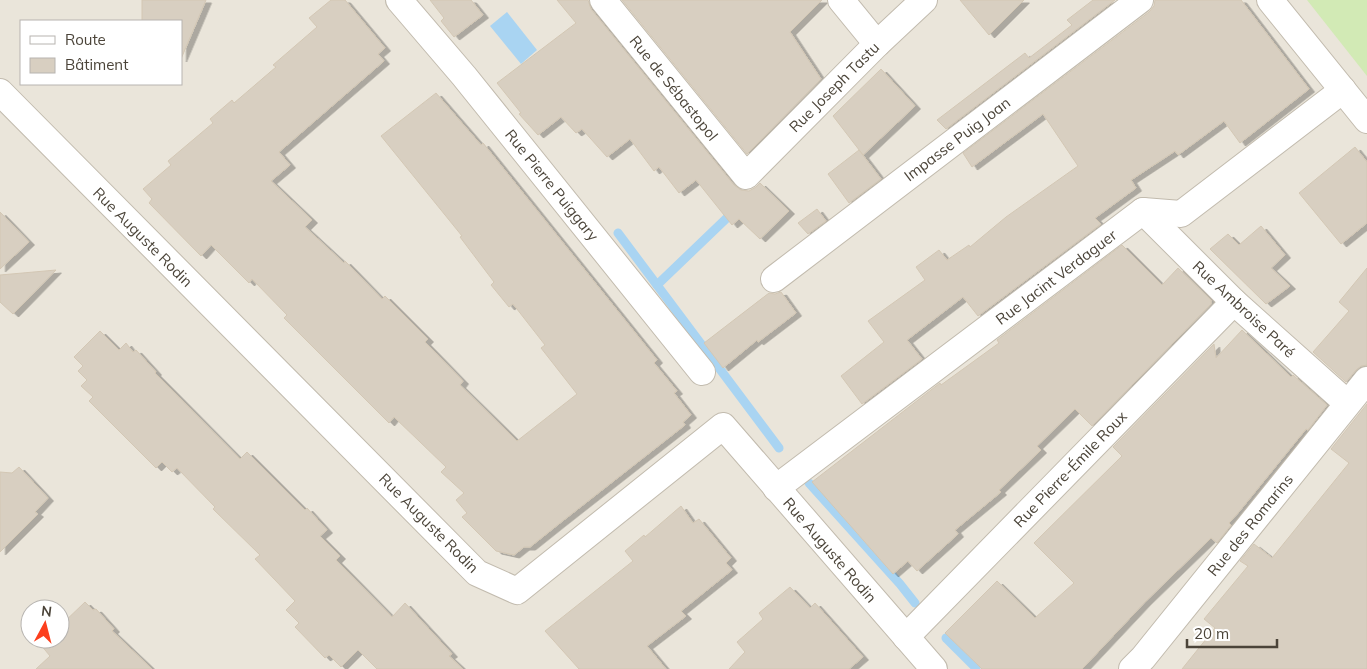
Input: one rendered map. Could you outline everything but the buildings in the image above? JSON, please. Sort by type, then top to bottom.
[{"type":"street","name":"Rue Pierre Puiggary","points":[[399,0],[464,76],[702,372]]},
{"type":"street","name":"Rue de Sébastopol","points":[[602,0],[746,176]]},
{"type":"street","points":[[841,0],[877,44]]},
{"type":"street","name":"Rue Joseph Tastu","points":[[746,176],[877,44],[924,0]]},
{"type":"street","name":"Impasse Puig Joan","points":[[774,279],[1140,0]]},
{"type":"street","points":[[1270,0],[1367,120]]},
{"type":"street","points":[[1143,211],[1181,214],[1343,90]]},
{"type":"street","name":"Rue Auguste Rodin","points":[[0,92],[478,573],[517,591],[723,426],[934,669]]},
{"type":"street","name":"Rue Ambroise Paré","points":[[1143,211],[1234,302],[1347,403]]},
{"type":"street","name":"Rue Jacint Verdaguer","points":[[776,488],[1143,211]]},
{"type":"street","name":"Rue Pierre-Émile Roux","points":[[906,637],[1234,302]]},
{"type":"street","name":"Rue des Romarins","points":[[1132,669],[1143,658],[1367,380]]},
{"type":"shaded area","points":[[0,0],[1367,0],[1367,669],[0,669]]},
{"type":"green space","points":[[1307,0],[1367,0],[1367,76]]},
{"type":"water","points":[[507,12],[537,50],[521,64],[490,26]]},
{"type":"waterway","points":[[657,285],[731,214]]},
{"type":"waterway","points":[[618,233],[779,448]]},
{"type":"waterway","points":[[809,483],[915,603]]},
{"type":"waterway","points":[[946,638],[976,668]]}]
